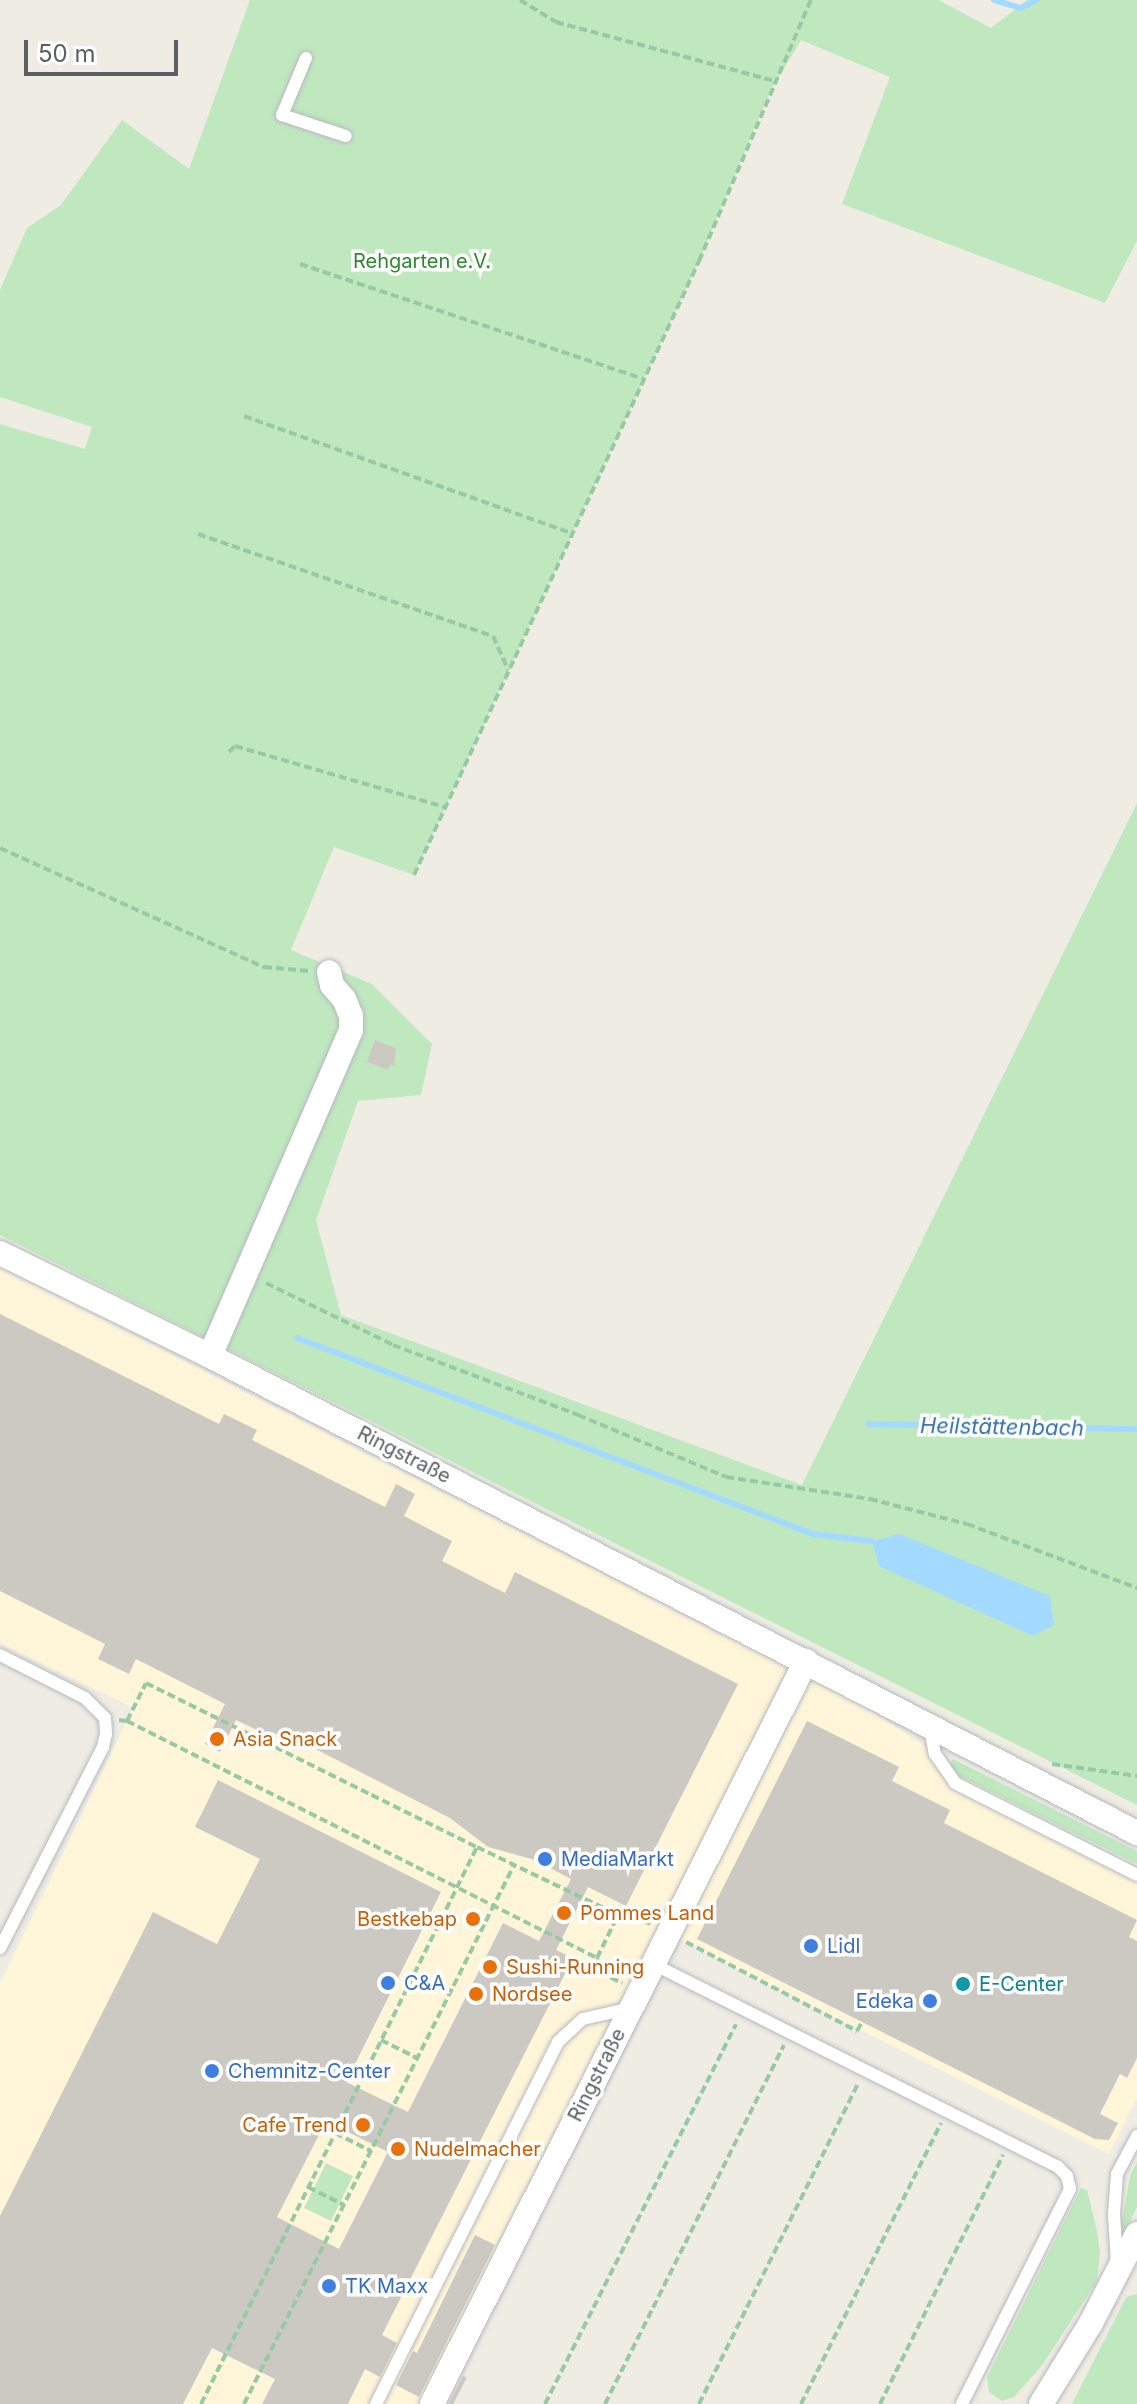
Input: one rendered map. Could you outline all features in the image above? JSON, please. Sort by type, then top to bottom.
[{"type":"street","points":[[210,1356],[351,1030],[351,1016],[344,999],[332,985],[329,972]]},
{"type":"street","name":"Ringstraße","points":[[0,1253],[210,1356],[1137,1833]]},
{"type":"street","name":"Ringstraße","points":[[432,2404],[806,1661]]},
{"type":"street","points":[[1041,2404],[1137,2234]]},
{"type":"lane","points":[[306,58],[282,115],[346,136]]},
{"type":"lane","points":[[0,1655],[85,1698],[105,1718],[103,1747],[0,1948]]},
{"type":"lane","points":[[929,1724],[935,1754],[955,1783],[1137,1875]]},
{"type":"lane","points":[[653,1964],[1058,2167],[1067,2176],[1070,2189],[962,2404]]},
{"type":"lane","points":[[376,2404],[558,2042],[583,2019],[635,2000]]},
{"type":"lane","points":[[1118,2272],[1114,2214],[1117,2174],[1137,2136]]},
{"type":"path","points":[[520,0],[556,22],[775,81]]},
{"type":"path","points":[[414,875],[699,261],[811,0]]},
{"type":"path","points":[[300,264],[644,380]]},
{"type":"path","points":[[244,416],[573,534]]},
{"type":"path","points":[[198,534],[493,636],[508,672]]},
{"type":"path","points":[[229,752],[235,746],[445,807]]},
{"type":"path","points":[[0,848],[264,967],[329,972]]},
{"type":"path","points":[[246,1273],[393,1345],[578,1415],[726,1477],[870,1499],[967,1524],[1137,1588]]},
{"type":"path","points":[[127,1721],[146,1683],[477,1847],[201,2404]]},
{"type":"path","points":[[105,1718],[127,1721],[597,1958]]},
{"type":"path","points":[[1028,1776],[1042,1762],[1137,1776]]},
{"type":"path","points":[[244,2404],[514,1865]]},
{"type":"path","points":[[618,1915],[597,1958],[600,1972],[635,2000]]},
{"type":"path","points":[[545,2404],[743,2011]]},
{"type":"path","points":[[605,2404],[789,2034]]},
{"type":"path","points":[[381,2040],[417,2058]]},
{"type":"path","points":[[699,2404],[864,2071]]},
{"type":"path","points":[[801,2404],[947,2112]]},
{"type":"path","points":[[335,2133],[371,2151]]},
{"type":"path","points":[[880,2404],[1008,2143]]},
{"type":"path","points":[[308,2187],[344,2205]]},
{"type":"shaded area","name":"Chemnitz-Center","points":[[0,1267],[865,1707],[1137,1882],[1137,2098],[1109,2154],[668,1934],[421,2404],[0,2404],[0,1984],[133,1708],[0,1643]]},
{"type":"green space","name":"Rehgarten e.V.","points":[[250,0],[939,0],[991,28],[1027,0],[1137,0],[1137,241],[1105,303],[842,204],[890,77],[801,40],[770,92],[699,261],[414,875],[334,847],[291,950],[372,984],[432,1044],[421,1095],[358,1101],[316,1220],[341,1315],[802,1485],[1137,803],[1137,1805],[0,1235],[0,424],[85,449],[92,427],[0,397],[0,290],[27,228],[61,205],[122,120],[189,169]]},
{"type":"green space","points":[[953,1759],[1137,1851],[1137,1864],[953,1773],[948,1767]]},
{"type":"green space","points":[[1137,2162],[1137,2207],[1125,2232],[1121,2226],[1130,2176]]},
{"type":"green space","points":[[326,2163],[353,2176],[331,2221],[304,2208]]},
{"type":"green space","points":[[1081,2188],[1087,2190],[1097,2231],[1100,2253],[1097,2281],[1041,2367],[1014,2397],[1002,2401],[989,2392],[987,2377]]},
{"type":"green space","points":[[1137,2294],[1137,2404],[1072,2404],[1126,2297]]},
{"type":"water","points":[[900,1534],[1050,1596],[1054,1625],[1033,1636],[879,1566],[872,1541]]},
{"type":"building","points":[[375,1040],[396,1048],[394,1066],[391,1064],[388,1070],[367,1062]]},
{"type":"building","points":[[0,1314],[219,1424],[224,1414],[257,1430],[252,1440],[385,1507],[396,1484],[415,1494],[404,1516],[452,1541],[442,1561],[505,1593],[515,1572],[738,1684],[626,1906],[588,1887],[556,1950],[573,1958],[382,2335],[397,2343],[380,2377],[365,2369],[348,2404],[262,2404],[275,2379],[212,2348],[183,2404],[0,2404],[0,2216],[153,1912],[217,1944],[260,1859],[195,1827],[218,1780],[441,1892],[346,2082],[408,2112],[503,1923],[539,1941],[571,1879],[535,1860],[488,1847],[450,1818],[290,1736],[259,1731],[236,1720],[220,1752],[205,1744],[225,1704],[136,1659],[129,1674],[98,1659],[105,1644],[0,1591]],"holes":[[[326,2121],[388,2152],[339,2249],[277,2217]]]},
{"type":"building","name":"E-Center","points":[[807,1721],[899,1767],[892,1781],[950,1810],[944,1823],[1137,1920],[1129,1937],[1137,1941],[1137,2058],[1127,2078],[1120,2074],[1100,2114],[1118,2123],[1109,2140],[1095,2139],[697,1939]]},
{"type":"building","points":[[475,2235],[495,2245],[419,2397],[396,2385],[413,2351],[417,2353]]},
{"type":"building","points":[[463,2376],[467,2378],[453,2404],[449,2404]]},
{"type":"waterway","points":[[994,0],[1021,8],[1037,0]]},
{"type":"waterway","points":[[297,1338],[813,1534],[872,1541]]},
{"type":"waterway","name":"Heilstättenbach","points":[[868,1424],[1137,1429]]},
{"type":"place","name":"Asia Snack","points":[[217,1739]]},
{"type":"place","name":"MediaMarkt","points":[[545,1859]]},
{"type":"place","name":"Pommes Land","points":[[564,1913]]},
{"type":"place","name":"Bestkebap","points":[[473,1919]]},
{"type":"place","name":"Lidl","points":[[811,1946]]},
{"type":"place","name":"Sushi-Running","points":[[490,1967]]},
{"type":"place","name":"C&A","points":[[388,1983]]},
{"type":"place","name":"E-Center","points":[[963,1984]]},
{"type":"place","name":"Nordsee","points":[[476,1994]]},
{"type":"place","name":"Edeka","points":[[930,2001]]},
{"type":"place","name":"Chemnitz-Center","points":[[212,2071]]},
{"type":"place","name":"Cafe Trend","points":[[363,2125]]},
{"type":"place","name":"Nudelmacher","points":[[398,2149]]},
{"type":"place","name":"TK Maxx","points":[[329,2286]]}]
